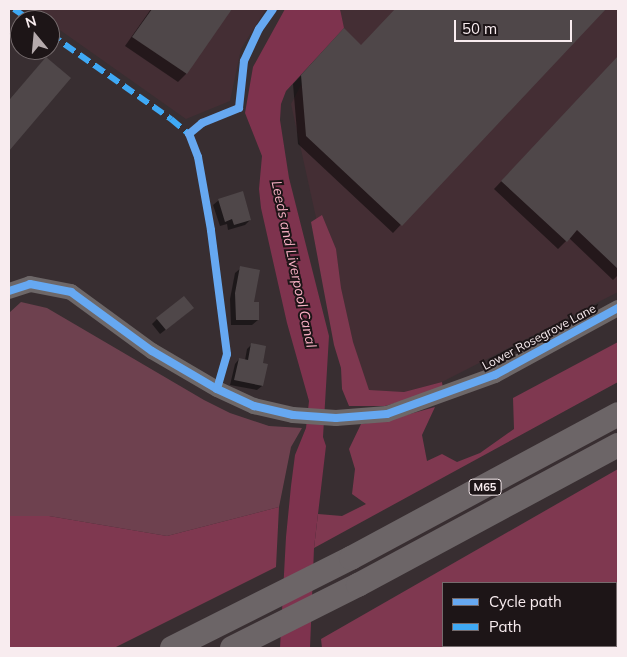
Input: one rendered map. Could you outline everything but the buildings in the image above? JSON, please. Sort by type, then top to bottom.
[{"type":"highway","name":"M65","points":[[172,648],[350,558],[618,414]]},
{"type":"highway","name":"M65","points":[[238,645],[358,585],[618,445]]},
{"type":"street","name":"Lower Rosegrove Lane","points":[[9,291],[30,284],[71,292],[152,351],[217,389],[254,406],[293,415],[336,418],[387,414],[495,375],[618,308]]},
{"type":"shaded area","points":[[30,9],[266,9],[241,49],[230,101],[186,119],[60,30],[60,10]]},
{"type":"shaded area","points":[[342,9],[618,9],[618,292],[442,382],[404,392],[354,390],[291,104]]},
{"type":"shaded area","points":[[322,215],[336,249],[341,288],[353,342],[369,390],[404,392],[442,382],[443,389],[385,406],[349,406],[342,389],[341,368],[334,345],[311,222]]},
{"type":"shaded area","points":[[21,302],[47,308],[204,400],[230,413],[269,426],[302,428],[291,447],[279,507],[167,536],[49,516],[9,516],[9,313]]},
{"type":"shaded area","points":[[618,342],[618,382],[314,548],[318,514],[342,516],[366,504],[352,494],[355,469],[349,449],[361,424],[388,420],[435,407],[422,435],[427,461],[442,454],[457,462],[480,453],[514,429],[513,398]]},
{"type":"shaded area","points":[[618,469],[618,648],[322,648],[321,639]]},
{"type":"shaded area","points":[[279,507],[276,567],[114,648],[9,648],[9,516],[49,516],[167,536]]},
{"type":"water","name":"Leeds and Liverpool Canal","points":[[285,9],[340,9],[344,28],[286,91],[281,104],[280,120],[289,178],[329,336],[323,437],[326,446],[314,548],[310,648],[280,648],[286,537],[291,486],[295,455],[306,428],[309,401],[287,323],[261,208],[259,189],[262,156],[245,113],[253,67]]},
{"type":"marked path","points":[[60,41],[171,119],[191,136]]},
{"type":"cycle path","points":[[217,389],[227,354],[211,230],[198,157],[189,134],[202,123],[239,108],[244,61],[259,29],[273,9]]},
{"type":"cycle path","points":[[9,291],[30,284],[71,292],[152,351],[217,389],[254,406],[293,415],[336,418],[387,414],[495,375],[618,308]]}]
